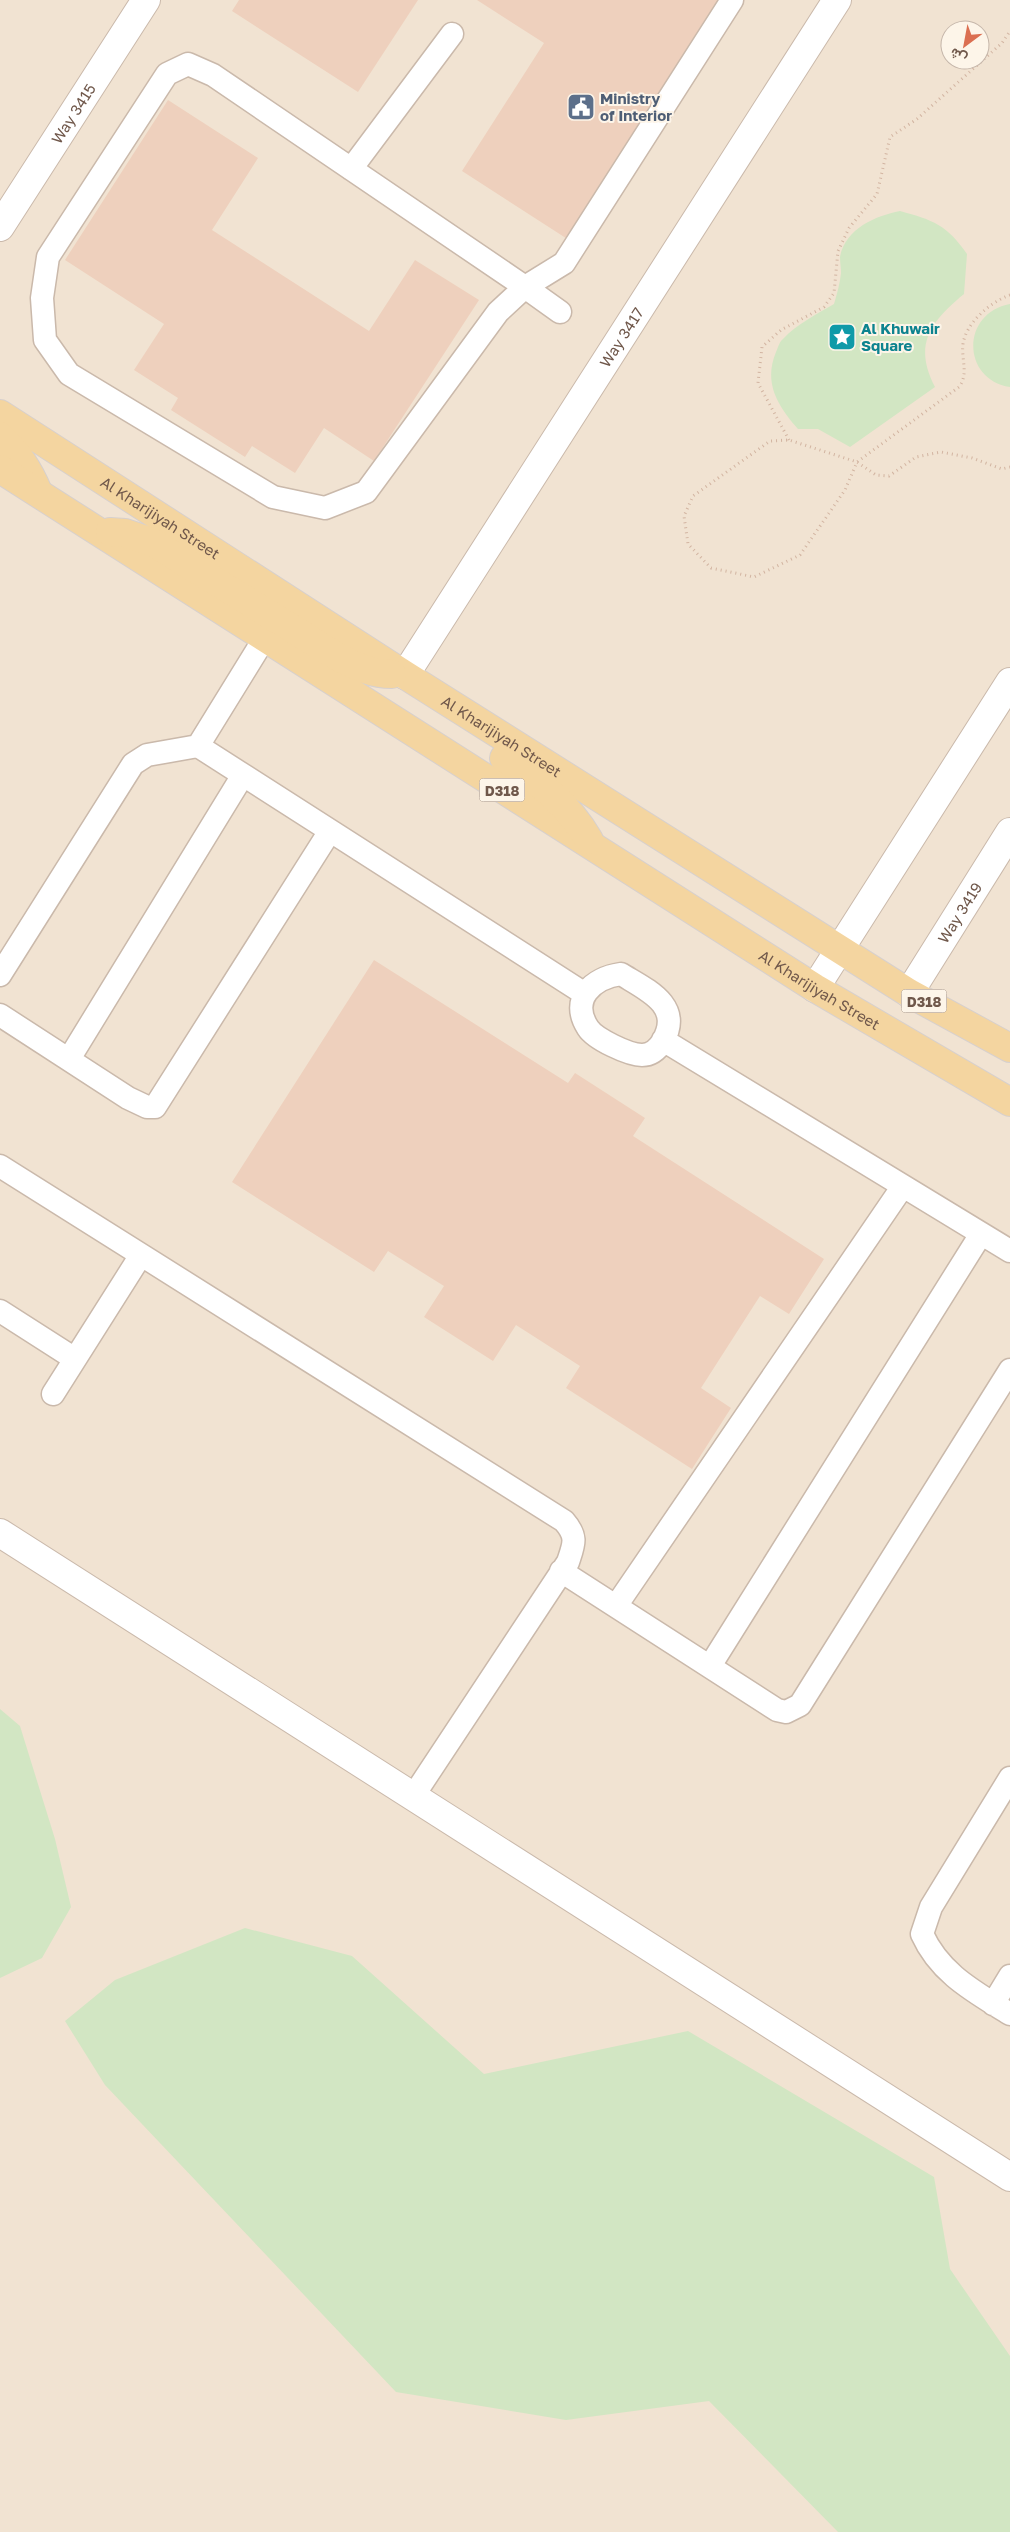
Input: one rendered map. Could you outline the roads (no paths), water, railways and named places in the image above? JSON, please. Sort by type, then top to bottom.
[{"type":"main road","name":"Al Kharijiyah Street","points":[[0,414],[405,674],[909,993],[1010,1048]]},
{"type":"main road","points":[[0,436],[13,448],[29,470],[40,494]]},
{"type":"main road","name":"Al Kharijiyah Street","points":[[0,469],[815,988],[1010,1102]]},
{"type":"main road","points":[[96,530],[125,533],[152,542],[346,661],[382,674],[405,674],[416,694],[431,712],[523,770],[552,792],[577,819],[596,850]]},
{"type":"street","name":"Way 3415","points":[[0,227],[146,0]]},
{"type":"street","name":"Way 3417","points":[[405,674],[837,0]]},
{"type":"street","points":[[815,988],[1010,682]]},
{"type":"street","name":"Way 3419","points":[[909,993],[1010,832]]},
{"type":"street","points":[[0,1533],[412,1798],[1009,2174]]},
{"type":"lane","points":[[560,312],[525,287],[213,75],[188,64],[167,74],[48,257],[42,298],[45,340],[69,374],[273,497],[325,508],[366,492],[498,312],[525,287],[564,263],[732,0]]},
{"type":"lane","points":[[351,169],[452,34]]},
{"type":"lane","points":[[198,746],[264,638]]},
{"type":"lane","points":[[0,975],[133,764],[147,755],[198,746],[585,994]]},
{"type":"lane","points":[[69,1059],[243,775]]},
{"type":"lane","points":[[0,1015],[128,1098],[147,1107],[155,1107],[330,831]]},
{"type":"lane","points":[[622,974],[656,996],[668,1010],[669,1023],[663,1040],[656,1051],[643,1055],[625,1052],[589,1030],[583,1018],[582,1006],[585,994],[597,980],[622,974]]},
{"type":"lane","points":[[663,1040],[1010,1251]]},
{"type":"lane","points":[[0,1166],[564,1521],[573,1531],[574,1544],[568,1562],[412,1798]]},
{"type":"lane","points":[[616,1606],[902,1186]]},
{"type":"lane","points":[[710,1666],[981,1234]]},
{"type":"lane","points":[[53,1394],[141,1255]]},
{"type":"lane","points":[[0,1311],[75,1359]]},
{"type":"lane","points":[[561,1571],[777,1710],[786,1712],[800,1706],[1010,1370]]},
{"type":"lane","points":[[1010,1778],[931,1907],[922,1934],[930,1953],[949,1973],[1001,2009],[1010,1976]]},
{"type":"place","name":"Ministry of Interior","points":[[581,107]]},
{"type":"place","name":"Al Khuwair Square","points":[[842,337]]}]
